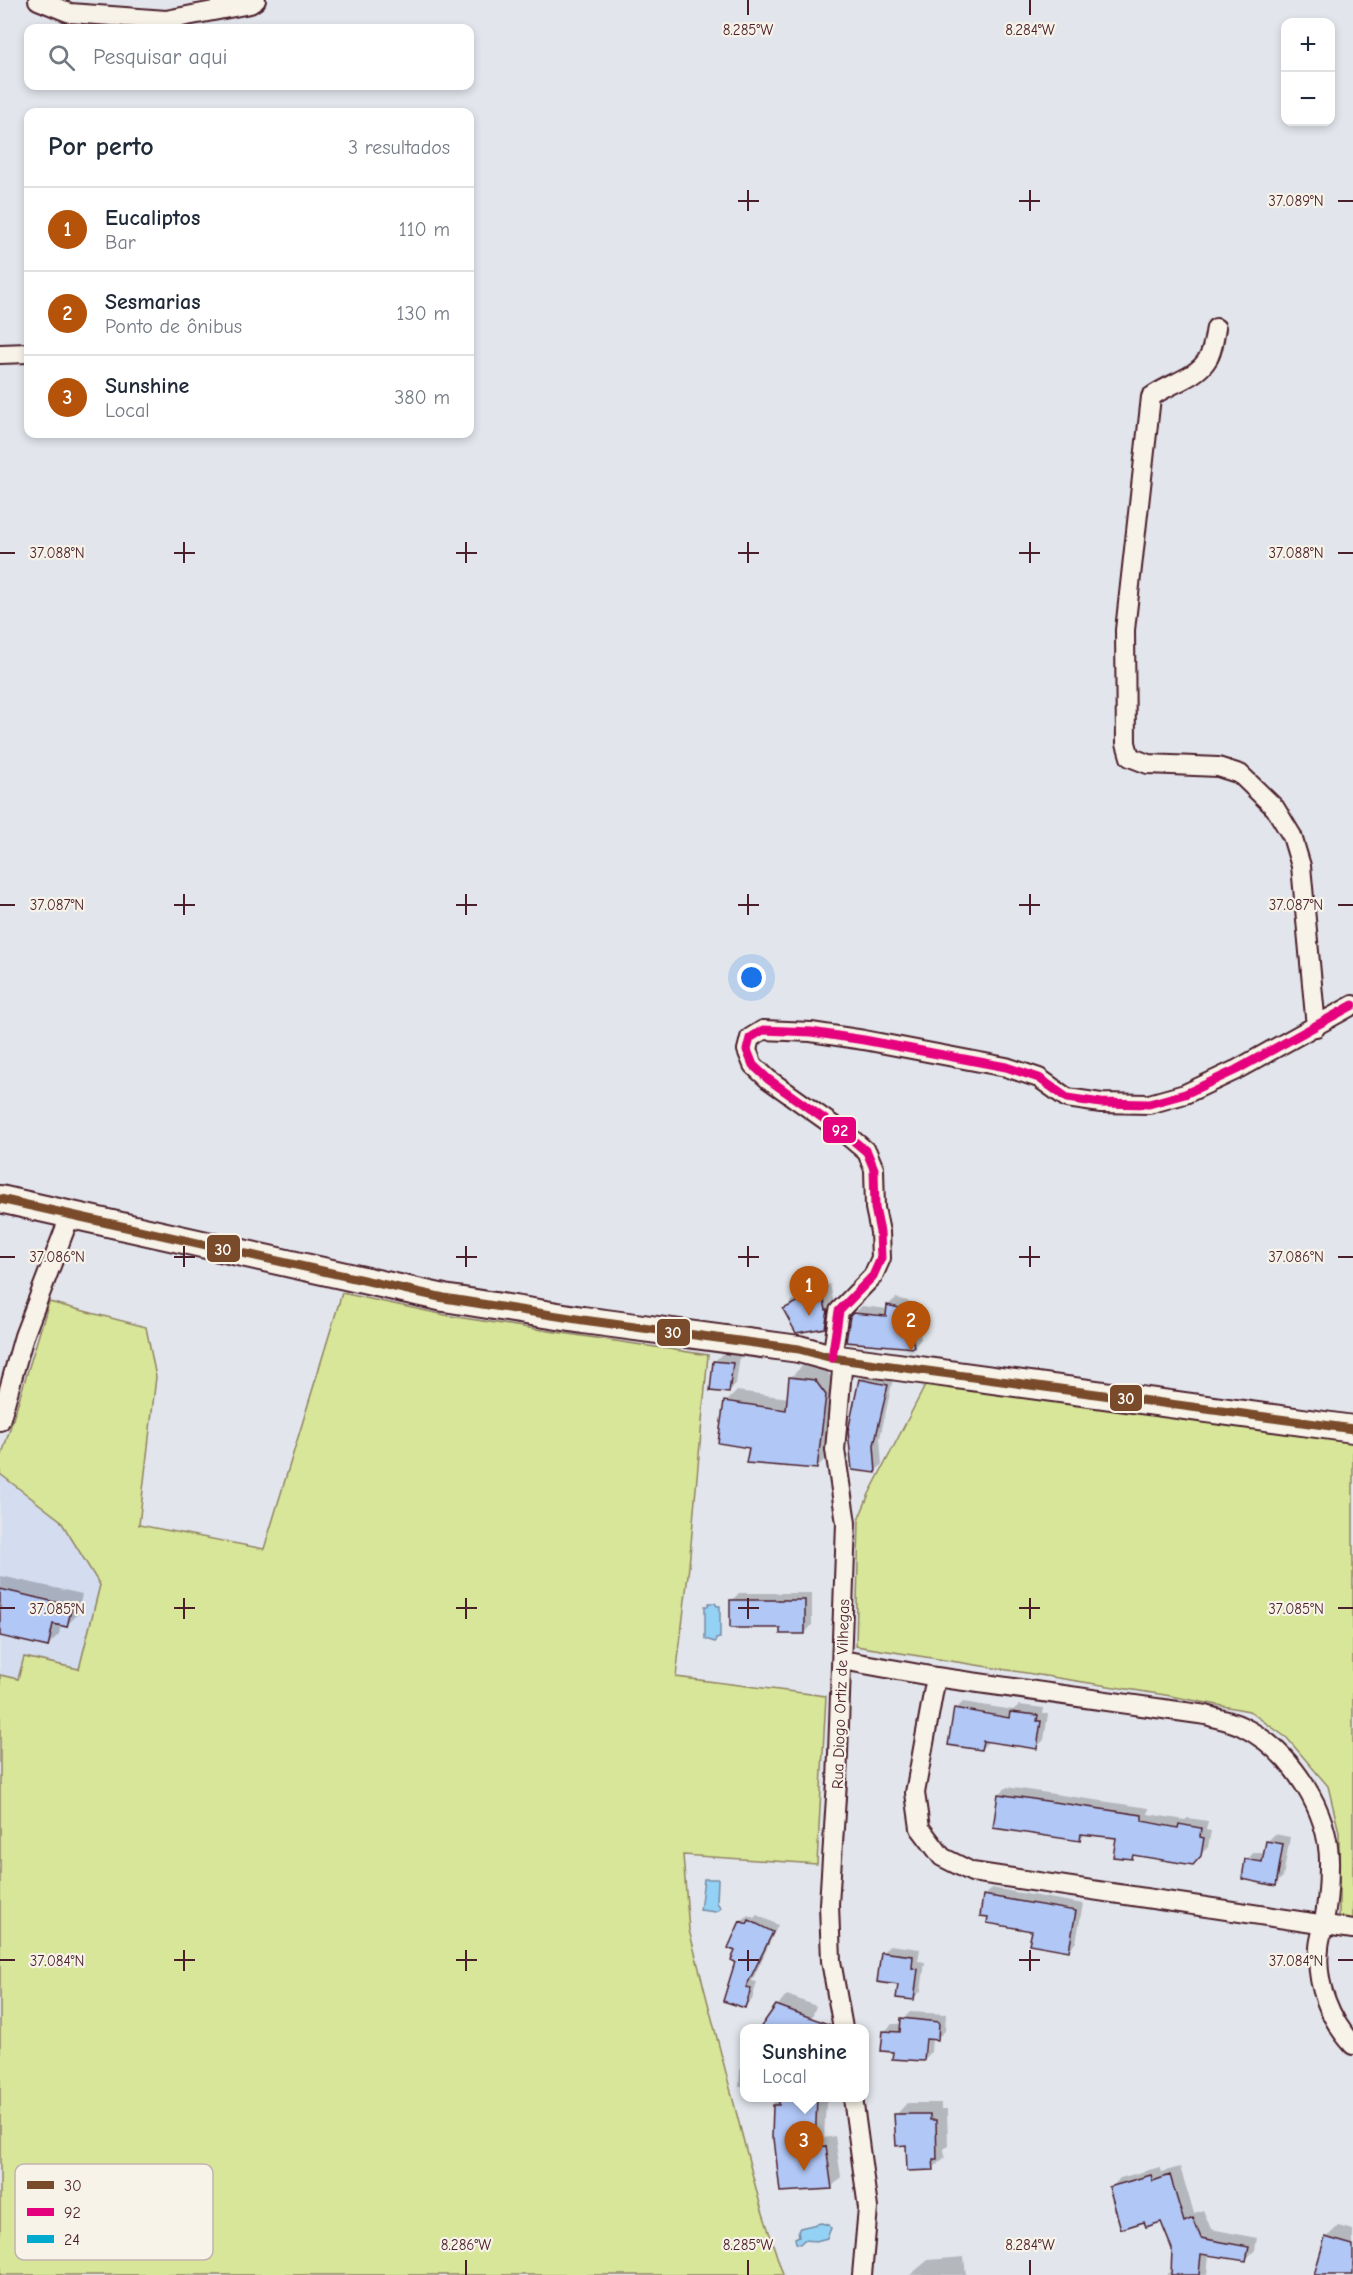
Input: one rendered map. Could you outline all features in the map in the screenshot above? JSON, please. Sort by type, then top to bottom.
[{"type":"main road","points":[[0,1199],[444,1298],[583,1320],[799,1349],[838,1358],[1353,1429]]},
{"type":"street","points":[[38,0],[70,13],[166,20],[250,4],[256,0]]},
{"type":"street","points":[[1216,328],[1209,358],[1197,372],[1165,387],[1151,397],[1125,630],[1126,743],[1130,757],[1148,764],[1218,767],[1240,774],[1275,808],[1292,836],[1301,866],[1316,1028],[1353,1005]]},
{"type":"street","points":[[0,354],[24,354]]},
{"type":"street","name":"Rua Diogo Ortiz de Vilhegas","points":[[842,2024],[831,1961],[829,1904],[837,1782],[846,1523],[835,1450],[839,1311],[873,1276],[881,1258],[880,1232],[875,1208],[874,1169],[867,1152],[768,1079],[753,1065],[747,1050],[750,1038],[763,1030],[811,1032],[864,1040],[1006,1066],[1039,1078],[1067,1098],[1101,1103],[1149,1104],[1185,1094],[1316,1028]]},
{"type":"street","points":[[0,1421],[24,1336],[70,1216]]},
{"type":"street","points":[[842,1660],[936,1677],[1206,1715],[1241,1726],[1271,1746],[1312,1796],[1325,1832],[1330,1865],[1324,1925],[1318,1949],[1320,1974],[1326,2003],[1341,2032],[1353,2045]]},
{"type":"street","points":[[936,1677],[915,1793],[920,1828],[942,1857],[972,1872],[1353,1929]]},
{"type":"street","points":[[854,2102],[868,2208],[862,2275]]},
{"type":"shaded area","points":[[0,1474],[60,1520],[100,1585],[79,1669],[25,1657],[18,1679],[0,1675]]},
{"type":"green space","points":[[342,1293],[450,1316],[708,1355],[689,1566],[676,1677],[826,1696],[817,1864],[683,1855],[689,1930],[760,2204],[783,2275],[0,2275],[0,1675],[18,1679],[24,1657],[79,1669],[100,1585],[60,1520],[0,1474],[0,1461],[49,1302],[146,1327],[156,1377],[139,1525],[264,1549]]},
{"type":"green space","points":[[926,1384],[1353,1437],[1353,1920],[1339,1918],[1339,1832],[1328,1786],[1287,1738],[1249,1711],[1165,1695],[856,1646],[859,1518]]},
{"type":"water","points":[[709,1603],[720,1606],[720,1638],[715,1642],[705,1639],[705,1606]]},
{"type":"water","points":[[704,1879],[718,1879],[717,1903],[721,1908],[716,1912],[700,1910]]},
{"type":"water","points":[[821,2223],[831,2228],[827,2238],[796,2243],[795,2238],[799,2236],[800,2228]]},
{"type":"building","points":[[822,1290],[826,1310],[828,1310],[825,1328],[796,1333],[783,1309]]},
{"type":"building","points":[[887,1305],[908,1310],[914,1348],[846,1342],[850,1316],[853,1313],[886,1316]]},
{"type":"building","points":[[713,1361],[733,1363],[729,1393],[710,1391]]},
{"type":"building","points":[[789,1377],[815,1380],[826,1395],[817,1469],[746,1463],[749,1448],[718,1443],[724,1401],[786,1410]]},
{"type":"building","points":[[859,1379],[888,1385],[874,1445],[876,1473],[852,1470],[848,1431]]},
{"type":"building","points":[[0,1589],[72,1606],[67,1627],[53,1624],[48,1647],[0,1636]]},
{"type":"building","points":[[730,1600],[805,1600],[805,1634],[780,1634],[780,1628],[730,1628]]},
{"type":"building","points":[[954,1708],[1009,1718],[1010,1712],[1038,1715],[1037,1721],[1041,1721],[1037,1749],[983,1741],[981,1750],[948,1745]]},
{"type":"building","points":[[998,1794],[1142,1815],[1142,1821],[1178,1828],[1179,1824],[1201,1828],[1200,1837],[1204,1838],[1201,1856],[1193,1865],[1133,1855],[1132,1859],[1113,1857],[1116,1838],[1081,1834],[1080,1841],[993,1828]]},
{"type":"building","points":[[1266,1841],[1283,1844],[1276,1886],[1242,1879],[1245,1859],[1262,1862]]},
{"type":"building","points":[[983,1895],[1076,1911],[1069,1951],[1029,1944],[1032,1931],[987,1923],[988,1917],[980,1916]]},
{"type":"building","points":[[749,1920],[773,1932],[746,1987],[751,1989],[745,2008],[723,2001],[735,1962],[731,1960],[735,1951],[728,1948],[740,1921],[747,1924]]},
{"type":"building","points":[[881,1952],[913,1956],[912,1968],[918,1969],[914,2000],[896,1998],[898,1985],[877,1982]]},
{"type":"building","points":[[776,2005],[828,2024],[763,2024]]},
{"type":"building","points":[[901,2018],[939,2022],[938,2040],[926,2039],[924,2061],[892,2059],[893,2052],[881,2051],[883,2031],[900,2032]]},
{"type":"building","points":[[779,2102],[817,2102],[815,2147],[826,2146],[832,2189],[780,2192],[774,2138],[772,2138],[773,2105],[779,2105]]},
{"type":"building","points":[[894,2114],[930,2114],[930,2120],[936,2120],[937,2159],[933,2159],[934,2170],[907,2171],[906,2145],[896,2146]]},
{"type":"building","points":[[1151,2175],[1153,2181],[1170,2175],[1184,2222],[1193,2218],[1201,2238],[1249,2247],[1246,2261],[1201,2254],[1199,2275],[1171,2275],[1172,2249],[1161,2222],[1146,2227],[1144,2222],[1121,2229],[1109,2187]]},
{"type":"building","points":[[1325,2237],[1353,2245],[1353,2275],[1314,2275]]},
{"type":"transit line","name":"92","points":[[832,1358],[839,1311],[873,1276],[881,1258],[880,1232],[875,1208],[874,1169],[867,1152],[768,1079],[753,1065],[747,1050],[750,1038],[763,1030],[811,1032],[864,1040],[1006,1067],[1039,1078],[1067,1098],[1101,1103],[1149,1104],[1185,1094],[1236,1070],[1353,1005]]},
{"type":"transit line","name":"30","points":[[0,1199],[444,1298],[583,1320],[799,1349],[832,1358],[1353,1429]]},
{"type":"place","name":"Eucaliptos","points":[[809,1316]]},
{"type":"place","name":"Sesmarias","points":[[911,1351]]},
{"type":"place","name":"Sunshine","points":[[804,2171]]}]
